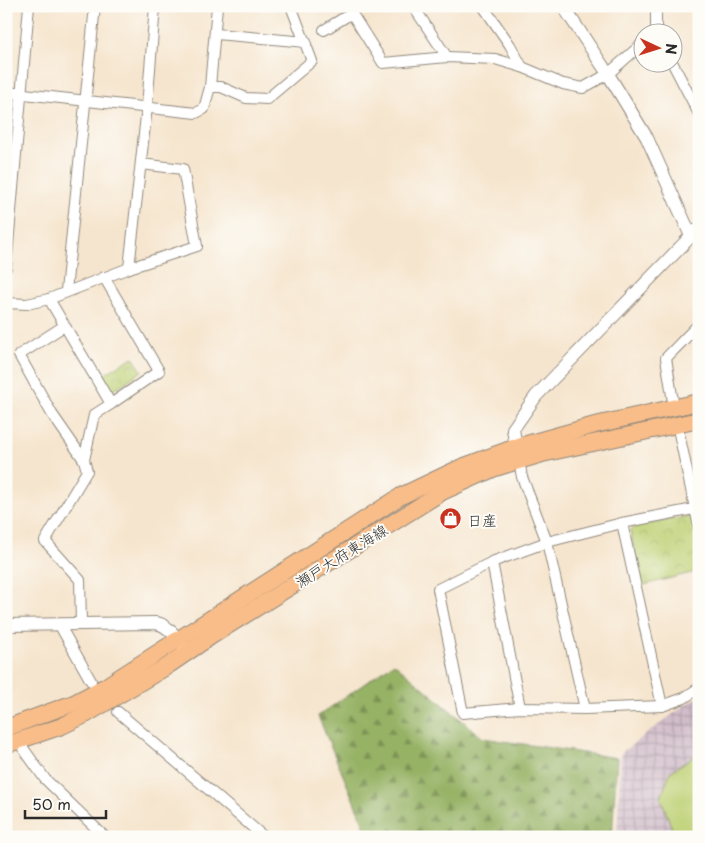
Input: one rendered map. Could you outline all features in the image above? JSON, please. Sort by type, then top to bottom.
[{"type":"main road","name":"瀬戸大府東海線","points":[[12,743],[62,726],[85,715],[401,496],[462,467],[517,454],[594,425],[699,402]]},
{"type":"main road","name":"瀬戸大府東海線","points":[[517,454],[542,454],[699,420]]},
{"type":"main road","name":"瀬戸大府東海線","points":[[7,727],[74,703],[183,647]]},
{"type":"street","points":[[6,268],[29,6]]},
{"type":"street","points":[[66,292],[95,6]]},
{"type":"street","points":[[128,268],[147,107],[155,6]]},
{"type":"street","points":[[6,92],[196,113],[204,109],[210,86],[217,6]]},
{"type":"street","points":[[210,86],[221,87],[246,98],[267,99],[312,61],[291,6]]},
{"type":"street","points":[[413,6],[447,57]]},
{"type":"street","points":[[483,6],[510,45],[522,67]]},
{"type":"street","points":[[563,6],[647,138],[695,232],[536,396],[514,429],[522,477],[547,542],[585,709]]},
{"type":"street","points":[[656,6],[656,22]]},
{"type":"street","points":[[324,30],[349,10],[383,63],[447,57],[495,59],[522,67],[563,84],[583,88],[608,74],[632,53]]},
{"type":"street","points":[[216,34],[306,42]]},
{"type":"street","points":[[677,72],[699,114]]},
{"type":"street","points":[[6,303],[27,304],[49,299],[128,268],[197,246],[183,169],[140,164]]},
{"type":"street","points":[[84,460],[94,415],[158,371],[104,277]]},
{"type":"street","points":[[49,299],[111,404]]},
{"type":"street","points":[[64,326],[19,355],[52,414],[84,460],[88,471],[45,541],[80,580],[81,623]]},
{"type":"street","points":[[674,408],[666,358],[697,331]]},
{"type":"street","points":[[677,424],[697,508],[699,527]]},
{"type":"street","points":[[697,508],[622,522],[547,542],[492,562],[438,589],[463,713],[520,708],[585,709],[662,706],[684,698],[699,688]]},
{"type":"street","points":[[622,522],[662,706]]},
{"type":"street","points":[[492,562],[520,708]]},
{"type":"street","points":[[6,625],[142,622],[162,624],[183,647]]},
{"type":"street","points":[[59,624],[91,681]]},
{"type":"street","points":[[118,712],[264,837]]},
{"type":"street","points":[[12,743],[45,779],[105,837]]},
{"type":"shaded area","points":[[699,697],[699,837],[617,837],[621,753],[685,705]]},
{"type":"green space","points":[[133,357],[142,371],[112,391],[108,391],[100,377]]},
{"type":"green space","points":[[689,516],[693,520],[699,553],[699,571],[644,585],[641,583],[630,531],[633,527]]},
{"type":"green space","points":[[394,663],[483,738],[617,758],[612,837],[369,837],[318,716]]},
{"type":"green space","points":[[699,753],[699,837],[675,837],[661,798],[670,772]]},
{"type":"place","name":"日産","points":[[451,519]]}]
